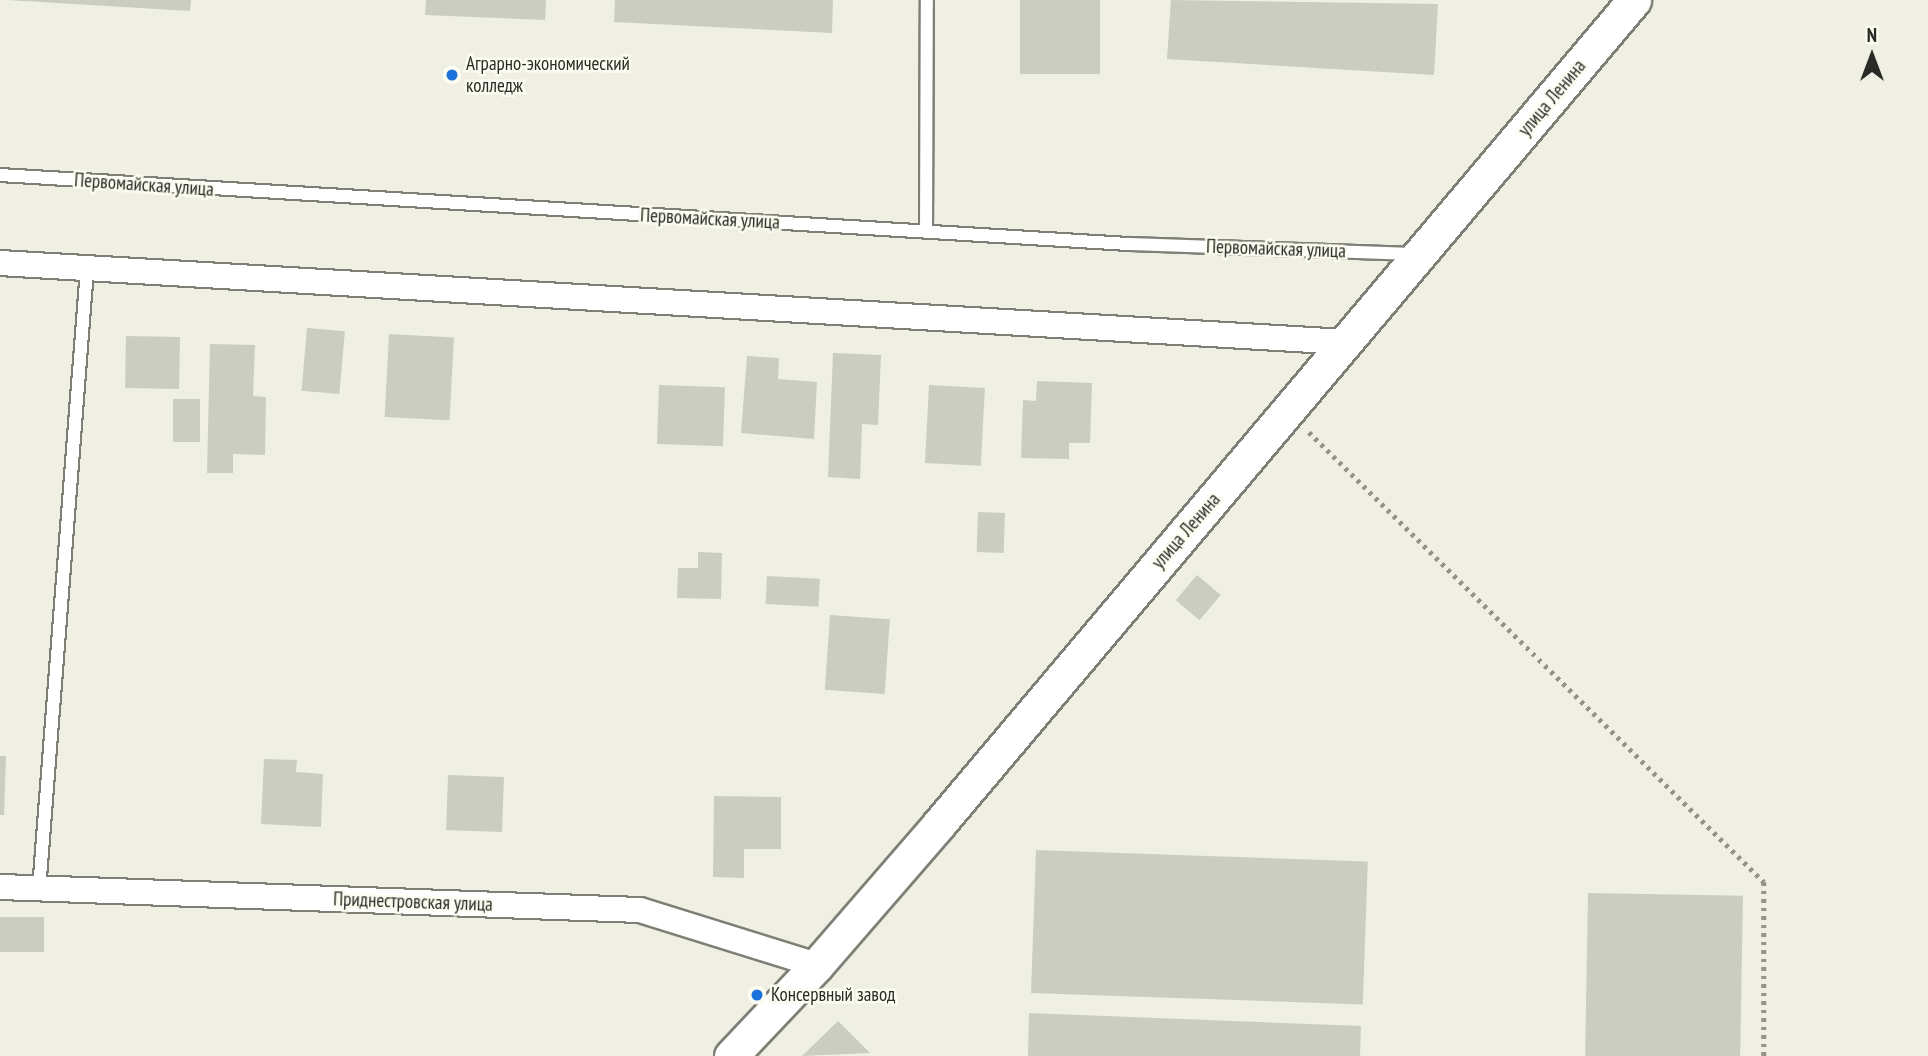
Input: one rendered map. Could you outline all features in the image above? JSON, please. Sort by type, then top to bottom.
[{"type":"main road","name":"улица Ленина","points":[[732,1056],[817,965],[1288,412],[1634,0]]},
{"type":"street","points":[[0,263],[1347,342]]},
{"type":"street","name":"Приднестровская улица","points":[[0,887],[640,910],[817,965]]},
{"type":"lane","points":[[926,232],[927,0]]},
{"type":"lane","name":"Первомайская улица","points":[[0,175],[926,232],[1420,255]]},
{"type":"lane","points":[[38,890],[87,269]]},
{"type":"path","points":[[1288,412],[1765,881],[1764,1056]]},
{"type":"building","points":[[7,0],[191,0],[190,11]]},
{"type":"building","points":[[426,0],[546,0],[545,20],[425,15]]},
{"type":"building","points":[[615,0],[833,0],[832,33],[614,22]]},
{"type":"building","points":[[1020,0],[1100,0],[1100,74],[1020,74]]},
{"type":"building","points":[[1171,0],[1438,4],[1434,75],[1167,59]]},
{"type":"building","points":[[307,328],[345,331],[339,394],[302,391]]},
{"type":"building","points":[[389,334],[454,337],[450,420],[385,417]]},
{"type":"building","points":[[126,336],[180,337],[179,389],[125,388]]},
{"type":"building","points":[[210,344],[255,345],[253,396],[266,397],[265,455],[233,454],[233,473],[207,473]]},
{"type":"building","points":[[833,353],[881,355],[878,425],[862,424],[860,479],[828,477]]},
{"type":"building","points":[[747,356],[779,358],[778,379],[817,382],[814,439],[741,433]]},
{"type":"building","points":[[1037,381],[1092,383],[1090,443],[1069,443],[1069,459],[1021,458],[1023,400],[1036,401]]},
{"type":"building","points":[[659,385],[725,387],[723,446],[657,444]]},
{"type":"building","points":[[929,385],[985,388],[981,466],[925,463]]},
{"type":"building","points":[[173,399],[200,399],[200,442],[173,442]]},
{"type":"building","points":[[978,512],[1005,513],[1004,553],[977,552]]},
{"type":"building","points":[[698,552],[722,553],[721,599],[677,598],[678,568],[698,568]]},
{"type":"building","points":[[1197,575],[1221,595],[1200,620],[1176,600]]},
{"type":"building","points":[[767,576],[820,579],[818,607],[766,604]]},
{"type":"building","points":[[830,615],[890,619],[885,694],[825,690]]},
{"type":"building","points":[[0,756],[6,756],[4,815],[0,815]]},
{"type":"building","points":[[264,759],[297,760],[296,772],[323,774],[321,827],[261,824]]},
{"type":"building","points":[[448,775],[504,777],[502,832],[446,830]]},
{"type":"building","points":[[714,796],[781,797],[781,849],[744,849],[744,878],[713,877]]},
{"type":"building","points":[[1036,850],[1368,862],[1363,1004],[1031,993]]},
{"type":"building","points":[[1588,893],[1743,896],[1740,1056],[1585,1056]]},
{"type":"building","points":[[0,917],[44,917],[44,952],[0,952]]},
{"type":"building","points":[[1029,1013],[1361,1026],[1360,1056],[1028,1056]]},
{"type":"building","points":[[838,1021],[870,1053],[802,1056]]},
{"type":"place","name":"Аграрно-экономический колледж","points":[[452,75]]},
{"type":"place","name":"Консервный завод","points":[[757,995]]}]
